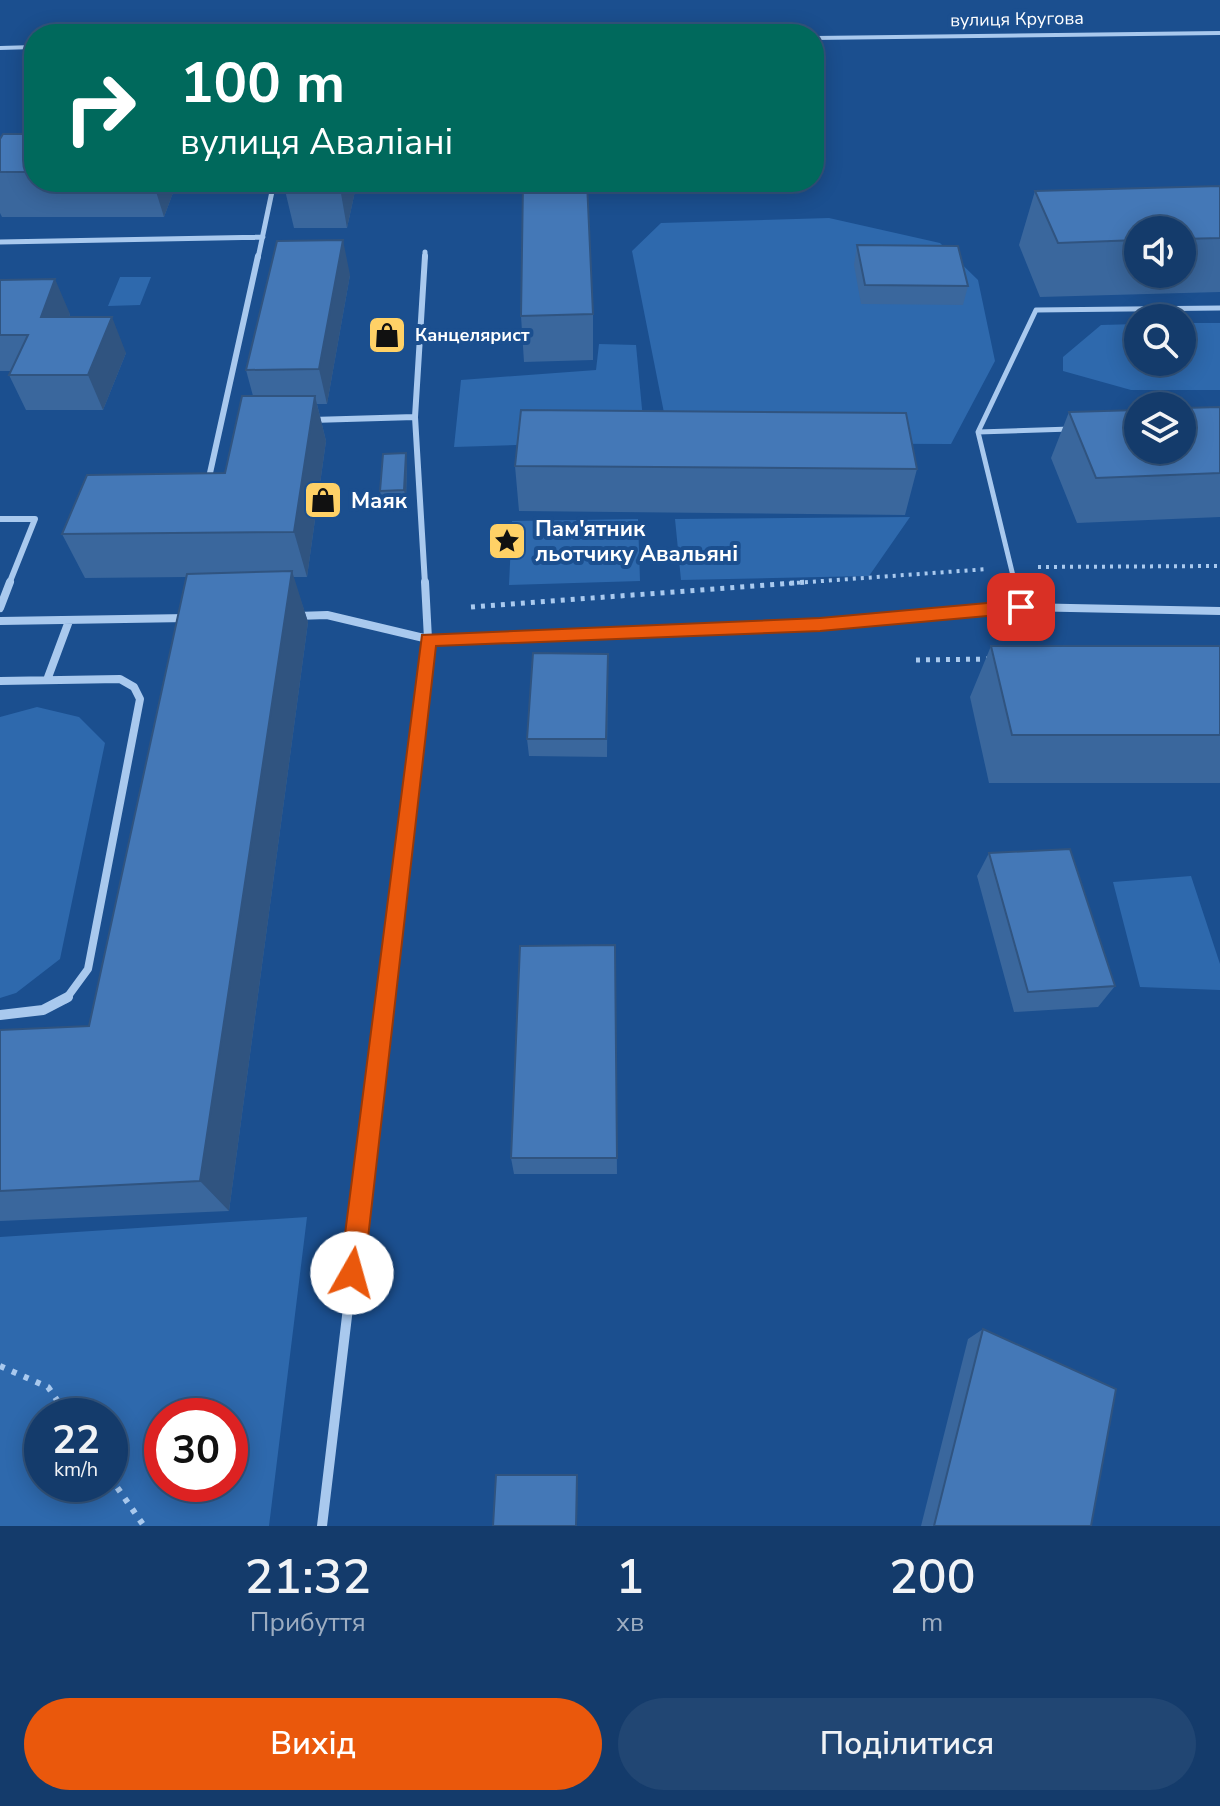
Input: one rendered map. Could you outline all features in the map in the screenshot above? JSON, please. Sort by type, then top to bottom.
[{"type":"street","name":"вулиця Кругова","points":[[824,38],[1220,33]]},
{"type":"street","points":[[0,48],[24,47]]},
{"type":"street","points":[[203,497],[223,423],[272,192]]},
{"type":"street","points":[[0,242],[263,237]]},
{"type":"street","points":[[322,1526],[428,639],[415,417],[425,252]]},
{"type":"street","points":[[297,421],[415,417]]},
{"type":"street","points":[[223,423],[238,423]]},
{"type":"street","points":[[0,519],[35,519],[0,608]]},
{"type":"street","points":[[282,616],[327,615],[428,639],[820,625],[1021,607],[1220,611]]},
{"type":"street","points":[[0,621],[190,618]]},
{"type":"street","points":[[47,680],[69,621]]},
{"type":"street","points":[[0,681],[120,679],[134,687],[140,699],[88,969],[75,994],[50,1010],[0,1015]]},
{"type":"lane","points":[[1021,607],[978,432],[1036,310],[1220,308]]},
{"type":"lane","points":[[978,432],[1074,429]]},
{"type":"path","points":[[426,610],[1011,567],[1220,566]]},
{"type":"path","points":[[916,660],[996,659]]},
{"type":"path","points":[[0,1366],[48,1387],[56,1398]]},
{"type":"path","points":[[127,1502],[144,1526]]},
{"type":"shaded area","points":[[829,218],[940,243],[978,280],[995,361],[951,444],[670,443],[632,251],[661,223]]},
{"type":"shaded area","points":[[120,277],[151,277],[140,305],[108,306]]},
{"type":"shaded area","points":[[1196,323],[1220,323],[1220,390],[1131,390],[1063,371],[1063,357],[1101,325],[1124,324],[1124,376],[1196,376]]},
{"type":"shaded area","points":[[599,344],[636,345],[645,441],[454,447],[461,380],[596,370]]},
{"type":"shaded area","points":[[910,517],[869,576],[681,580],[675,519]]},
{"type":"shaded area","points":[[638,519],[640,581],[509,585],[512,521]]},
{"type":"shaded area","points":[[37,707],[79,717],[105,743],[60,959],[16,993],[0,998],[0,717]]},
{"type":"shaded area","points":[[1191,876],[1220,964],[1220,990],[1140,987],[1113,882]]},
{"type":"shaded area","points":[[307,1217],[269,1526],[0,1526],[0,1237]]},
{"type":"building","points":[[3,134],[24,134],[24,172],[0,172],[0,139]]},
{"type":"building","points":[[1220,186],[1220,238],[1196,239],[1196,216],[1124,216],[1124,241],[1058,243],[1035,191]]},
{"type":"building","points":[[523,192],[587,192],[593,314],[521,316]]},
{"type":"building","points":[[343,240],[319,369],[246,370],[277,241]]},
{"type":"building","points":[[857,245],[958,246],[968,286],[865,285]]},
{"type":"building","points":[[55,279],[41,317],[112,317],[88,375],[9,375],[28,335],[0,335],[0,280]]},
{"type":"building","points":[[242,396],[315,396],[294,532],[62,534],[87,475],[225,473]]},
{"type":"building","points":[[1220,407],[1220,473],[1096,478],[1069,412],[1124,410],[1124,464],[1196,464],[1196,408]]},
{"type":"building","points":[[521,410],[906,413],[917,469],[515,466]]},
{"type":"building","points":[[406,453],[404,490],[380,491],[383,454]]},
{"type":"building","points":[[292,571],[200,1181],[0,1191],[0,1030],[89,1026],[187,574]]},
{"type":"building","points":[[991,646],[1220,646],[1220,735],[1012,735]]},
{"type":"building","points":[[533,653],[608,654],[606,739],[527,739]]},
{"type":"building","points":[[1070,849],[1115,986],[1028,992],[989,853]]},
{"type":"building","points":[[615,945],[617,1158],[511,1158],[520,946]]},
{"type":"building","points":[[983,1329],[1116,1389],[1091,1526],[934,1526]]},
{"type":"building","points":[[496,1475],[577,1475],[576,1526],[493,1526]]},
{"type":"place","name":"Канцелярист","points":[[387,335]]},
{"type":"place","name":"Маяк","points":[[323,500]]},
{"type":"place","name":"Пам'ятник льотчику Авальяні","points":[[507,541]]},
{"type":"route","points":[[352,1273],[428,639],[820,625],[1021,607]]}]
